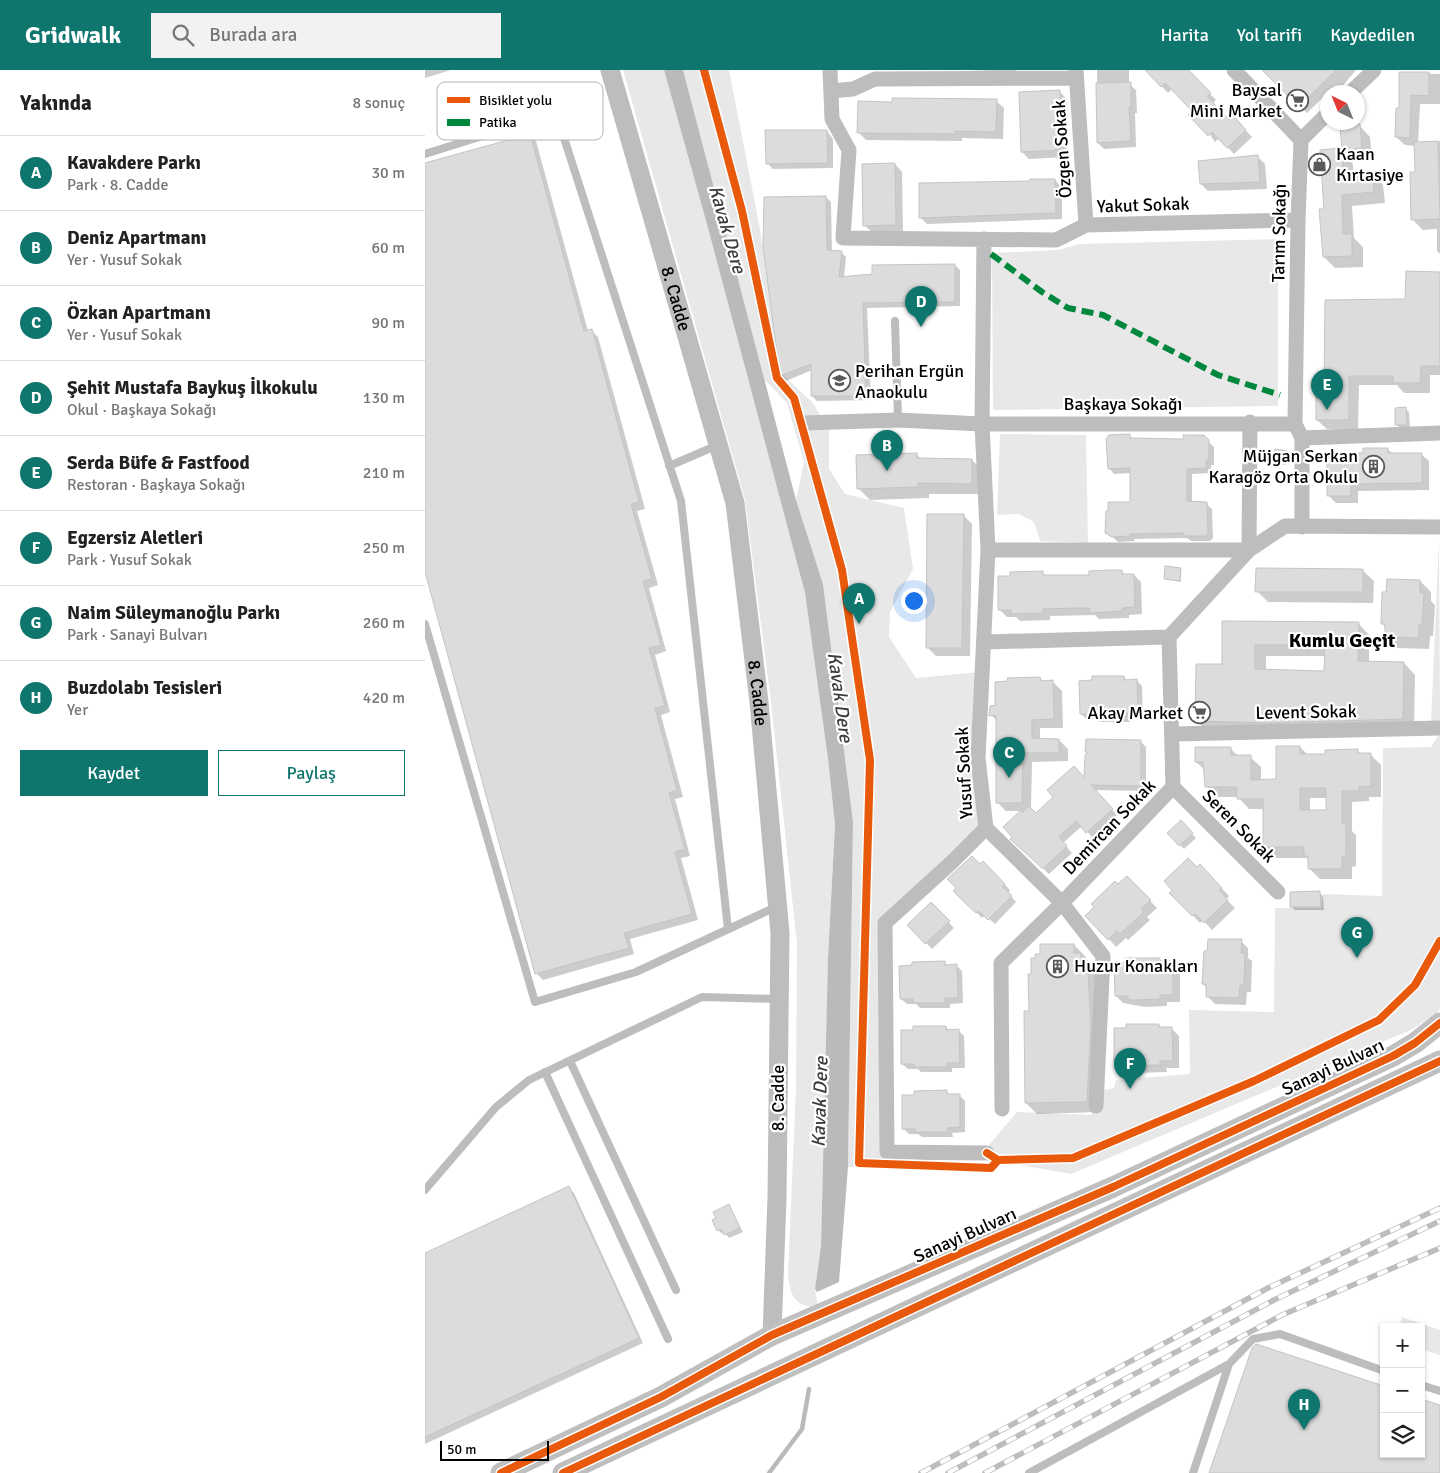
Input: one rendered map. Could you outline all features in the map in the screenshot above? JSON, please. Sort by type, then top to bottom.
[{"type":"main road","name":"Sanayi Bulvarı","points":[[501,1473],[661,1397],[764,1339],[1113,1187],[1385,1059],[1415,1044],[1440,1023]]},
{"type":"main road","points":[[563,1473],[1440,1061]]},
{"type":"main road","points":[[794,1326],[806,1344],[805,1360]]},
{"type":"main road","points":[[764,1339],[759,1357],[771,1376]]},
{"type":"street","name":"8. Cadde","points":[[610,70],[735,503],[759,702],[780,933],[777,1198],[764,1339]]},
{"type":"street","points":[[831,70],[831,91],[853,89],[875,79],[1076,74]]},
{"type":"street","points":[[1234,70],[1301,140],[1320,121]]},
{"type":"street","points":[[1358,85],[1374,70]]},
{"type":"street","name":"Özgen Sokak","points":[[1076,74],[1085,226]]},
{"type":"street","name":"Yakut Sokak","points":[[831,91],[832,119],[849,150],[843,238],[1056,240],[1085,226],[1298,220]]},
{"type":"street","name":"Tarım Sokağı","points":[[1295,424],[1301,140]]},
{"type":"street","points":[[982,424],[984,239]]},
{"type":"street","name":"Başkaya Sokağı","points":[[803,424],[898,420],[982,424],[1250,422],[1295,424]]},
{"type":"street","points":[[1249,550],[1250,422]]},
{"type":"street","name":"Yusuf Sokak","points":[[982,424],[988,550],[979,758],[986,828],[1062,903],[1103,956],[1096,1106]]},
{"type":"street","points":[[1295,424],[1302,438],[1302,527]]},
{"type":"street","points":[[1302,438],[1440,433]]},
{"type":"street","points":[[984,642],[1169,637],[1249,550],[1285,526],[1440,527]]},
{"type":"street","points":[[988,550],[1249,550]]},
{"type":"street","name":"Demircan Sokak","points":[[1002,1109],[1001,962],[1062,903],[1173,788],[1169,637]]},
{"type":"street","name":"Levent Sokak","points":[[1173,734],[1440,728]]},
{"type":"street","name":"Seren Sokak","points":[[1173,788],[1278,892]]},
{"type":"street","points":[[986,828],[885,923],[887,1152],[987,1153]]},
{"type":"lane","points":[[425,154],[470,140]]},
{"type":"lane","points":[[565,140],[681,501],[728,929]]},
{"type":"lane","points":[[895,321],[898,420]]},
{"type":"lane","points":[[669,466],[718,445]]},
{"type":"lane","points":[[425,624],[535,1002],[636,972],[778,906]]},
{"type":"lane","points":[[425,1190],[496,1107],[529,1080],[702,998],[778,999]]},
{"type":"lane","points":[[570,1061],[677,1290]]},
{"type":"lane","points":[[545,1072],[668,1339]]},
{"type":"lane","points":[[1029,1473],[1229,1364],[1253,1339],[1280,1334],[1380,1370]]},
{"type":"lane","points":[[1193,1473],[1229,1364]]},
{"type":"lane","points":[[1425,1386],[1440,1391]]},
{"type":"shaded area","points":[[623,70],[664,70],[805,593],[828,759],[835,825],[828,957],[821,1246],[815,1289],[818,1307],[803,1305],[798,1302],[792,1294],[788,1274],[796,1088],[797,944],[771,702],[745,500]]},
{"type":"shaded area","points":[[664,70],[683,70],[796,500],[823,584],[853,822],[848,1167],[839,1282],[817,1292],[815,1289],[821,1246],[828,957],[835,825],[828,759],[805,593]]},
{"type":"shaded area","points":[[683,70],[729,70],[760,229],[780,372],[813,403],[829,430],[829,469],[845,494],[904,508],[913,569],[890,612],[889,637],[916,678],[980,672],[970,747],[982,825],[881,922],[883,1167],[848,1167],[853,822],[823,584],[796,500],[804,462],[787,403],[764,379]]},
{"type":"shaded area","points":[[1278,239],[1278,406],[993,410],[992,253],[1058,250],[1080,244]]},
{"type":"shaded area","points":[[1000,434],[1086,435],[1088,543],[1040,541],[1034,522],[1019,514],[997,515]]},
{"type":"shaded area","points":[[1439,539],[1440,723],[1431,723]]},
{"type":"shaded area","points":[[1438,736],[1440,736],[1440,1008],[1438,1012],[1413,1029],[1071,1174],[992,1160],[989,1145],[1017,1112],[1091,1115],[1100,1091],[1114,1088],[1116,1080],[1190,1074],[1189,1010],[1274,1012],[1275,908],[1321,908],[1323,894],[1382,896],[1383,748],[1431,747]]},
{"type":"shaded area","points":[[1402,1317],[1420,1323],[1400,1323]]},
{"type":"shaded area","points":[[1425,1325],[1440,1330],[1440,1355],[1425,1350]]},
{"type":"building","points":[[1145,70],[1189,70],[1211,93],[1207,96],[1229,120],[1234,116],[1246,130],[1227,148],[1212,132],[1208,136],[1188,115],[1192,111],[1165,83],[1161,87]]},
{"type":"building","points":[[1262,70],[1336,70],[1320,85],[1299,107]]},
{"type":"building","points":[[1399,72],[1429,72],[1429,96],[1411,95],[1410,138],[1395,137],[1396,108],[1399,108]]},
{"type":"building","points":[[1131,82],[1131,107],[1129,107],[1131,141],[1097,143],[1096,83]]},
{"type":"building","points":[[1060,90],[1061,115],[1058,116],[1060,150],[1021,152],[1019,92]]},
{"type":"building","points":[[892,98],[997,99],[996,132],[955,131],[955,134],[857,133],[858,101],[892,102]]},
{"type":"building","points":[[765,130],[827,130],[828,163],[766,164]]},
{"type":"building","points":[[1340,130],[1360,130],[1362,148],[1342,150]]},
{"type":"building","points":[[508,140],[532,140],[584,331],[592,329],[639,502],[631,504],[652,579],[643,581],[661,645],[649,648],[665,706],[655,708],[677,790],[669,793],[685,849],[675,852],[692,914],[624,933],[629,948],[535,974],[425,572],[425,163]]},
{"type":"building","points":[[1438,141],[1440,219],[1411,220],[1410,172],[1415,172],[1414,142]]},
{"type":"building","points":[[1341,148],[1344,174],[1373,172],[1374,192],[1342,195],[1343,234],[1352,234],[1352,256],[1323,257],[1319,209],[1324,209],[1320,150]]},
{"type":"building","points":[[1258,155],[1260,182],[1200,184],[1198,161]]},
{"type":"building","points":[[895,163],[896,225],[863,226],[862,164]]},
{"type":"building","points":[[1030,179],[1055,179],[1056,213],[919,218],[919,183],[1030,181]]},
{"type":"building","points":[[826,196],[827,250],[842,251],[839,277],[872,274],[872,265],[955,264],[955,302],[863,303],[866,396],[811,396],[811,364],[780,376],[763,247],[764,197]]},
{"type":"building","points":[[1406,271],[1440,272],[1440,366],[1421,366],[1420,383],[1393,383],[1393,376],[1349,376],[1349,420],[1316,420],[1316,391],[1324,391],[1325,300],[1405,299]]},
{"type":"building","points":[[1406,407],[1407,425],[1395,425],[1395,408]]},
{"type":"building","points":[[1130,434],[1130,438],[1184,439],[1183,435],[1204,435],[1209,440],[1209,460],[1206,460],[1206,468],[1187,469],[1187,501],[1207,502],[1208,533],[1205,536],[1184,536],[1184,533],[1130,534],[1130,536],[1112,537],[1105,533],[1108,502],[1130,502],[1130,468],[1108,469],[1106,439],[1109,435]]},
{"type":"building","name":"Müjgan Serkan Karagöz Orta Okulu","points":[[1363,448],[1388,448],[1388,453],[1422,453],[1422,483],[1351,484],[1351,496],[1327,496],[1327,453],[1363,453]]},
{"type":"building","points":[[1275,449],[1287,451],[1285,464],[1273,463]]},
{"type":"building","points":[[917,453],[917,458],[972,459],[972,484],[918,483],[918,487],[857,489],[856,455]]},
{"type":"building","points":[[927,514],[964,514],[962,648],[926,648]]},
{"type":"building","points":[[1165,566],[1181,568],[1180,581],[1164,579]]},
{"type":"building","points":[[1256,568],[1363,569],[1363,592],[1255,592]]},
{"type":"building","points":[[1122,570],[1122,574],[1134,574],[1135,607],[1122,608],[1122,611],[1090,613],[1090,608],[1043,609],[1043,613],[1011,614],[1011,610],[998,610],[998,576],[1010,576],[1010,572],[1043,571],[1043,575],[1089,575],[1089,571]]},
{"type":"building","points":[[1387,579],[1420,580],[1420,593],[1424,593],[1422,625],[1419,625],[1419,638],[1385,637],[1385,624],[1381,624],[1382,592],[1386,592]]},
{"type":"building","points":[[1222,621],[1359,622],[1358,661],[1404,662],[1403,719],[1267,723],[1195,721],[1196,664],[1222,664]],"holes":[[[1255,645],[1325,645],[1324,671],[1255,669]]]},
{"type":"building","points":[[1092,676],[1124,676],[1124,680],[1137,679],[1138,713],[1125,713],[1125,718],[1093,718],[1092,714],[1080,714],[1079,681],[1092,680]]},
{"type":"building","points":[[1040,677],[1041,681],[1053,680],[1054,719],[1032,720],[1032,738],[1059,739],[1059,753],[1023,753],[1022,803],[996,803],[996,715],[989,716],[990,706],[995,705],[995,682],[1008,681],[1007,678]]},
{"type":"building","points":[[1086,739],[1141,740],[1141,786],[1091,785],[1113,809],[1086,833],[1076,821],[1059,837],[1067,846],[1043,869],[1010,839],[1012,837],[1003,827],[1022,809],[1022,813],[1029,806],[1036,813],[1053,797],[1047,790],[1074,766],[1084,777],[1085,755],[1088,752],[1085,752]]},
{"type":"building","points":[[1276,746],[1300,746],[1300,754],[1325,754],[1325,750],[1358,749],[1358,753],[1371,753],[1371,786],[1359,787],[1359,791],[1342,791],[1342,824],[1346,824],[1346,856],[1342,856],[1342,869],[1308,869],[1308,856],[1304,856],[1304,847],[1263,847],[1263,799],[1237,799],[1237,787],[1205,787],[1203,762],[1195,762],[1195,747],[1231,747],[1231,755],[1251,755],[1251,780],[1276,779]],"holes":[[[1300,788],[1326,788],[1326,810],[1300,810]]]},
{"type":"building","points":[[1181,820],[1193,833],[1179,846],[1167,833]]},
{"type":"building","points":[[972,856],[980,864],[983,861],[1005,884],[1003,887],[1012,896],[988,920],[979,911],[976,913],[953,891],[956,888],[947,879]]},
{"type":"building","points":[[1188,858],[1197,867],[1200,864],[1222,888],[1219,890],[1228,900],[1204,923],[1195,914],[1192,916],[1169,893],[1172,890],[1164,881]]},
{"type":"building","points":[[1127,876],[1151,900],[1141,909],[1144,912],[1120,934],[1117,931],[1108,940],[1085,916],[1094,907],[1091,904],[1115,881],[1118,884]]},
{"type":"building","points":[[1320,891],[1321,907],[1290,907],[1290,892]]},
{"type":"building","points":[[931,902],[950,921],[925,944],[907,925]]},
{"type":"building","points":[[1208,939],[1242,939],[1241,953],[1245,953],[1244,985],[1240,985],[1239,998],[1206,997],[1206,984],[1202,984],[1204,951],[1207,951]]},
{"type":"building","points":[[1040,944],[1074,944],[1074,953],[1081,953],[1081,963],[1085,963],[1085,973],[1088,973],[1091,1022],[1087,1102],[1025,1103],[1024,1011],[1029,1011],[1028,974],[1031,974],[1031,958],[1035,958],[1035,954],[1040,954]]},
{"type":"building","points":[[1124,958],[1160,958],[1160,961],[1173,961],[1173,995],[1160,995],[1160,999],[1137,1000],[1128,1000],[1128,996],[1115,996],[1114,963],[1128,962]]},
{"type":"building","points":[[945,961],[945,965],[957,964],[958,998],[945,998],[945,1003],[913,1003],[913,999],[900,999],[899,966],[912,965],[912,962]]},
{"type":"building","points":[[1126,1024],[1159,1024],[1159,1027],[1172,1027],[1173,1061],[1160,1061],[1160,1065],[1127,1066],[1127,1062],[1114,1062],[1114,1028],[1126,1028]]},
{"type":"building","points":[[913,1026],[946,1026],[946,1030],[959,1029],[960,1063],[947,1063],[947,1067],[914,1067],[914,1064],[901,1064],[901,1030],[913,1030]]},
{"type":"building","points":[[947,1090],[947,1094],[960,1094],[960,1127],[947,1128],[948,1132],[915,1132],[915,1129],[902,1129],[902,1095],[914,1095],[914,1091]]},
{"type":"building","points":[[569,1186],[639,1338],[425,1437],[425,1253]]},
{"type":"building","points":[[729,1204],[740,1228],[724,1235],[721,1229],[717,1231],[712,1220],[716,1218],[713,1212]]},
{"type":"building","points":[[1256,1344],[1380,1385],[1380,1458],[1425,1458],[1425,1400],[1440,1405],[1440,1473],[1209,1473],[1252,1348]]},
{"type":"waterway","points":[[769,1473],[802,1429],[809,1389]]},
{"type":"railway","points":[[921,1473],[1268,1288],[1440,1208]]},
{"type":"railway","points":[[948,1473],[1274,1300],[1440,1221]]},
{"type":"railway","points":[[985,1473],[1282,1315],[1440,1248]]},
{"type":"marked path","points":[[991,254],[1042,292],[1068,308],[1103,315],[1218,375],[1280,395]]},
{"type":"cycle path","points":[[704,70],[742,211],[777,378],[794,398],[842,570],[870,760],[859,1163],[991,1168],[998,1160]]},
{"type":"cycle path","points":[[987,1153],[998,1160],[1073,1158],[1254,1081],[1379,1020],[1415,985],[1440,941]]},
{"type":"cycle path","points":[[501,1473],[661,1397],[772,1335],[1113,1187],[1393,1056],[1415,1043],[1440,1023]]},
{"type":"cycle path","points":[[563,1473],[1440,1061]]},
{"type":"place","name":"Baysal Mini Market","points":[[1298,100]]},
{"type":"place","name":"Kaan Kırtasiye","points":[[1320,164]]},
{"type":"place","name":"Şehit Mustafa Baykuş İlkokulu","points":[[921,327]]},
{"type":"place","name":"Perihan Ergün Anaokulu","points":[[839,381]]},
{"type":"place","name":"Serda Büfe & Fastfood","points":[[1327,410]]},
{"type":"place","name":"Müjgan Serkan Karagöz Orta Okulu","points":[[1374,466]]},
{"type":"place","name":"Deniz Apartmanı","points":[[887,471]]},
{"type":"place","name":"Kavakdere Parkı","points":[[859,624]]},
{"type":"place","name":"Akay Market","points":[[1199,713]]},
{"type":"place","name":"Özkan Apartmanı","points":[[1009,778]]},
{"type":"place","name":"Naim Süleymanoğlu Parkı","points":[[1357,958]]},
{"type":"place","name":"Huzur Konakları","points":[[1058,966]]},
{"type":"place","name":"Egzersiz Aletleri","points":[[1130,1089]]},
{"type":"place","name":"Buzdolabı Tesisleri","points":[[1304,1430]]},
{"type":"district","name":"Kumlu Geçit","points":[[1342,640]]},
{"type":"water label","name":"Kavak Dere","points":[[728,229]]},
{"type":"water label","name":"Kavak Dere","points":[[841,697]]},
{"type":"water label","name":"Kavak Dere","points":[[819,1102]]}]
